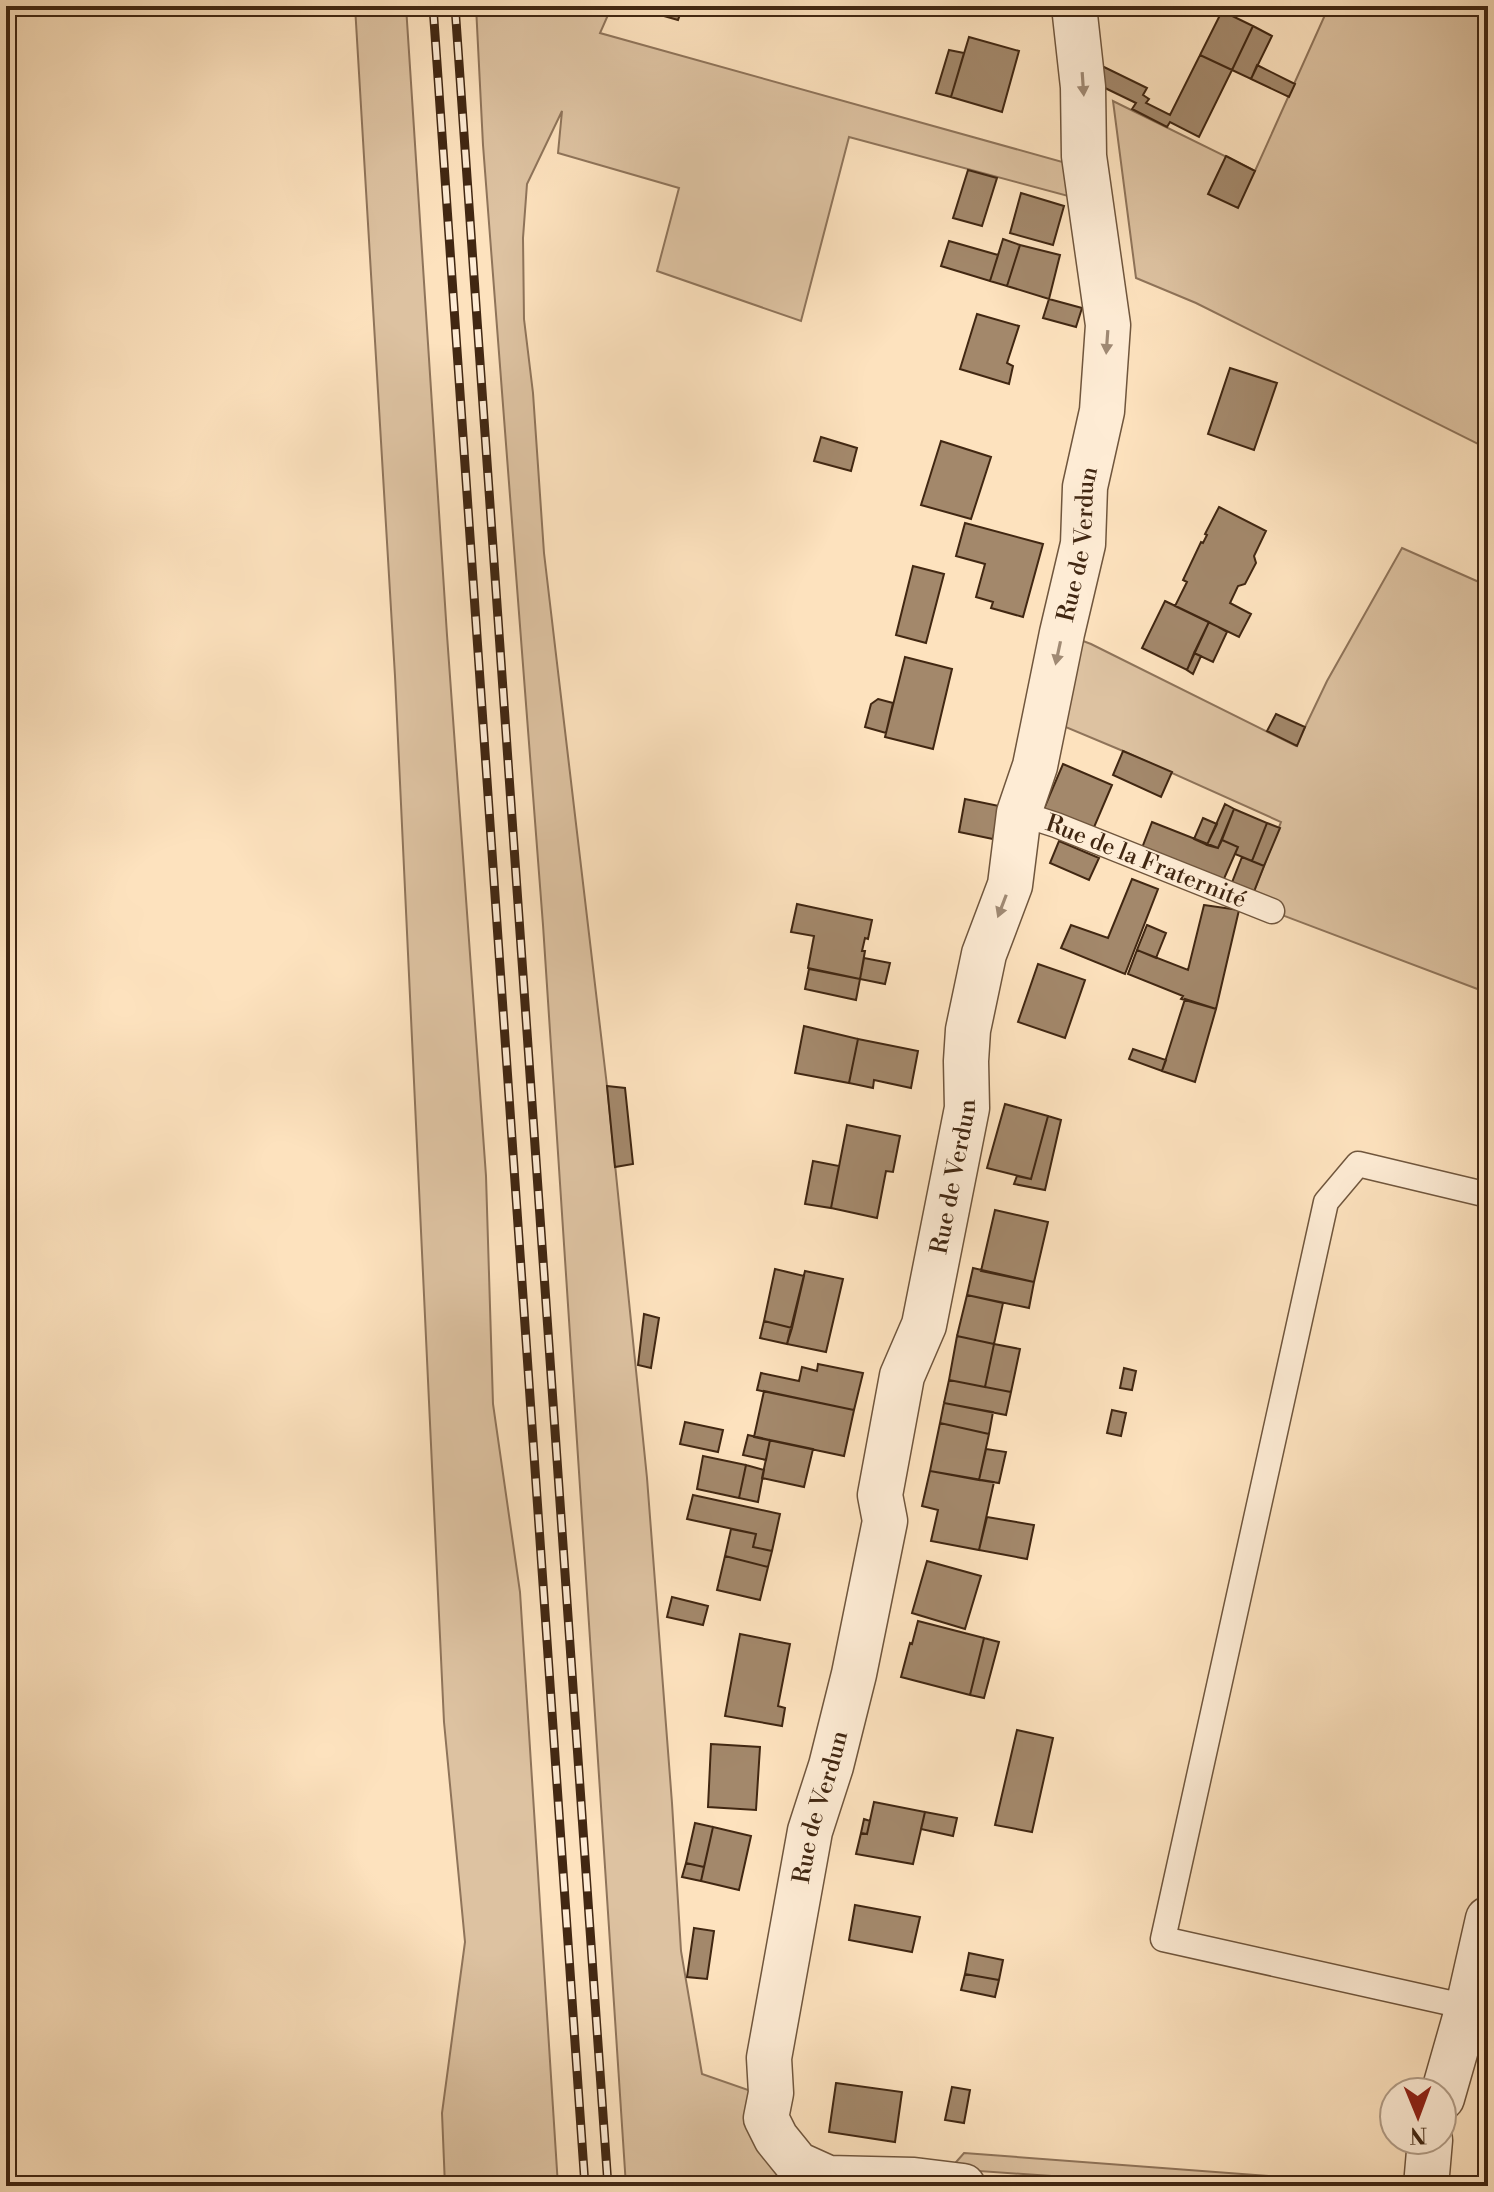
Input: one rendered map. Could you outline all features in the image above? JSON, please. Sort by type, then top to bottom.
[{"type":"street","name":"Rue de Verdun","points":[[963,2186],[914,2180],[828,2178],[797,2164],[776,2138],[766,2118],[771,2093],[769,2058],[810,1831],[831,1766],[854,1674],[885,1521],[880,1495],[902,1376],[924,1325],[967,1108],[968,1030],[984,954],[1010,885],[1019,813],[1035,766],[1083,544],[1085,487],[1102,411],[1108,325],[1084,156],[1083,87],[1074,6]]},
{"type":"street","points":[[1448,2076],[1488,1919]]},
{"type":"street","points":[[1426,2186],[1429,2156]]},
{"type":"lane","name":"Rue de la Fraternité","points":[[1019,813],[1272,911]]},
{"type":"lane","points":[[1468,2007],[1163,1939],[1326,1202],[1358,1164],[1488,1195]]},
{"type":"shaded area","points":[[355,6],[406,6],[486,1176],[493,1404],[520,1592],[558,2186],[445,2186],[442,2113],[465,1942],[444,1722],[395,676]]},
{"type":"shaded area","points":[[476,6],[612,6],[600,33],[1066,163],[1068,196],[849,137],[801,321],[657,271],[679,188],[558,153],[562,111],[527,184],[523,238],[524,319],[533,393],[544,553],[607,1086],[647,1478],[681,1951],[702,2074],[754,2092],[803,2186],[626,2186],[543,925],[483,145]]},
{"type":"shaded area","points":[[1329,6],[1488,6],[1488,449],[1196,303],[1136,278],[1113,101],[1255,171]]},
{"type":"shaded area","points":[[1402,548],[1488,586],[1488,993],[1245,901],[1253,894],[1281,822],[1044,718],[1062,633],[1091,644],[1296,746],[1327,681]]},
{"type":"shaded area","points":[[964,2153],[1400,2186],[1194,2186],[950,2169]]},
{"type":"building","points":[[637,6],[683,6],[678,20]]},
{"type":"building","points":[[1222,11],[1253,26],[1232,70],[1200,55]]},
{"type":"building","points":[[1253,26],[1272,36],[1251,79],[1232,70]]},
{"type":"building","points":[[969,37],[1019,51],[1002,112],[951,97]]},
{"type":"building","points":[[949,50],[964,53],[951,97],[936,93]]},
{"type":"building","points":[[1200,55],[1232,70],[1199,137],[1170,122],[1167,127],[1132,109],[1136,103],[1105,88],[1102,66],[1147,88],[1143,95],[1149,99],[1146,103],[1170,115]]},
{"type":"building","points":[[1257,65],[1295,84],[1289,97],[1251,79]]},
{"type":"building","points":[[1226,156],[1255,171],[1238,208],[1208,194]]},
{"type":"building","points":[[968,170],[997,178],[982,226],[953,218]]},
{"type":"building","points":[[1021,193],[1064,206],[1053,245],[1010,233]]},
{"type":"building","points":[[1003,239],[1020,245],[1007,286],[990,281]]},
{"type":"building","points":[[949,241],[998,255],[990,281],[941,266]]},
{"type":"building","points":[[1020,245],[1060,255],[1049,299],[1007,286]]},
{"type":"building","points":[[1049,299],[1082,308],[1076,327],[1043,318]]},
{"type":"building","points":[[977,314],[1019,326],[1007,363],[1013,366],[1009,384],[960,369]]},
{"type":"building","points":[[1230,368],[1277,383],[1254,450],[1208,434]]},
{"type":"building","points":[[821,437],[857,448],[851,471],[814,461]]},
{"type":"building","points":[[941,441],[991,457],[971,519],[921,505]]},
{"type":"building","points":[[1219,507],[1266,531],[1254,556],[1256,563],[1245,584],[1238,586],[1230,603],[1251,614],[1239,637],[1175,606],[1187,582],[1183,580]]},
{"type":"building","points":[[965,523],[1043,544],[1023,617],[991,608],[993,602],[976,597],[985,564],[956,556]]},
{"type":"building","points":[[913,566],[944,574],[926,643],[896,635]]},
{"type":"building","points":[[1165,601],[1209,622],[1187,670],[1142,648]]},
{"type":"building","points":[[1209,622],[1227,632],[1213,662],[1194,653]]},
{"type":"building","points":[[1194,653],[1201,656],[1193,674],[1187,670]]},
{"type":"building","points":[[905,657],[952,669],[933,749],[885,737]]},
{"type":"building","points":[[878,699],[893,703],[886,733],[865,727],[871,704]]},
{"type":"building","points":[[1276,714],[1305,727],[1297,746],[1267,731]]},
{"type":"building","points":[[1123,751],[1172,772],[1161,797],[1113,775]]},
{"type":"building","points":[[1063,764],[1112,785],[1092,832],[1043,811]]},
{"type":"building","points":[[965,799],[999,806],[993,839],[959,832]]},
{"type":"building","points":[[1225,804],[1234,809],[1218,848],[1207,845]]},
{"type":"building","points":[[1234,809],[1267,823],[1252,861],[1235,854],[1238,847],[1222,840]]},
{"type":"building","points":[[1203,818],[1217,824],[1207,845],[1194,839]]},
{"type":"building","points":[[1152,822],[1218,848],[1222,840],[1238,847],[1223,881],[1142,848]]},
{"type":"building","points":[[1267,823],[1280,828],[1264,866],[1252,861]]},
{"type":"building","points":[[1059,841],[1099,858],[1089,880],[1050,863]]},
{"type":"building","points":[[1242,857],[1264,866],[1253,894],[1231,885]]},
{"type":"building","points":[[1132,879],[1158,889],[1125,974],[1061,948],[1071,925],[1108,938]]},
{"type":"building","points":[[797,904],[872,920],[862,951],[865,951],[860,979],[808,968],[814,936],[791,932]]},
{"type":"building","points":[[1204,905],[1239,910],[1216,1009],[1181,999],[1183,996],[1128,974],[1137,950],[1188,970]]},
{"type":"building","points":[[1147,925],[1166,933],[1156,958],[1137,950]]},
{"type":"building","points":[[864,958],[890,963],[885,984],[860,979]]},
{"type":"building","points":[[1038,964],[1085,980],[1065,1038],[1018,1022]]},
{"type":"building","points":[[809,969],[860,979],[856,1000],[805,989]]},
{"type":"building","points":[[1185,999],[1216,1009],[1195,1082],[1162,1071]]},
{"type":"building","points":[[804,1026],[858,1039],[849,1083],[795,1073]]},
{"type":"building","points":[[858,1039],[918,1051],[911,1088],[874,1080],[873,1088],[849,1083]]},
{"type":"building","points":[[1133,1049],[1166,1060],[1162,1071],[1129,1059]]},
{"type":"building","points":[[607,1086],[625,1088],[633,1164],[615,1167]]},
{"type":"building","points":[[1005,1104],[1048,1116],[1031,1179],[987,1168]]},
{"type":"building","points":[[1048,1116],[1061,1120],[1045,1190],[1014,1184],[1017,1176],[1031,1179]]},
{"type":"building","points":[[847,1125],[900,1136],[893,1172],[886,1171],[877,1218],[831,1208]]},
{"type":"building","points":[[813,1161],[839,1166],[831,1208],[805,1204]]},
{"type":"building","points":[[995,1210],[1048,1222],[1034,1282],[981,1271]]},
{"type":"building","points":[[973,1268],[1034,1282],[1029,1308],[967,1295]]},
{"type":"building","points":[[775,1269],[804,1276],[792,1328],[764,1321]]},
{"type":"building","points":[[805,1271],[843,1279],[826,1352],[787,1344]]},
{"type":"building","points":[[967,1295],[1003,1303],[994,1344],[957,1336]]},
{"type":"building","points":[[644,1314],[659,1318],[651,1368],[638,1365]]},
{"type":"building","points":[[764,1321],[792,1328],[787,1344],[760,1338]]},
{"type":"building","points":[[957,1336],[994,1344],[985,1387],[949,1380]]},
{"type":"building","points":[[994,1344],[1020,1349],[1011,1392],[985,1387]]},
{"type":"building","points":[[818,1364],[863,1373],[854,1410],[757,1390],[761,1373],[799,1381],[802,1367],[817,1371]]},
{"type":"building","points":[[1124,1368],[1136,1371],[1132,1390],[1120,1388]]},
{"type":"building","points":[[949,1380],[1011,1392],[1006,1415],[944,1403]]},
{"type":"building","points":[[764,1391],[854,1410],[844,1456],[754,1437]]},
{"type":"building","points":[[944,1403],[993,1412],[989,1434],[940,1423]]},
{"type":"building","points":[[1112,1410],[1126,1413],[1121,1436],[1107,1433]]},
{"type":"building","points":[[685,1422],[723,1430],[718,1452],[680,1444]]},
{"type":"building","points":[[940,1423],[989,1434],[979,1480],[930,1471]]},
{"type":"building","points":[[748,1435],[770,1440],[766,1460],[743,1455]]},
{"type":"building","points":[[770,1440],[813,1449],[804,1487],[762,1478]]},
{"type":"building","points":[[986,1449],[1006,1452],[999,1483],[979,1480]]},
{"type":"building","points":[[703,1456],[746,1465],[739,1498],[697,1489]]},
{"type":"building","points":[[746,1465],[764,1470],[758,1502],[739,1498]]},
{"type":"building","points":[[930,1471],[994,1482],[979,1550],[931,1541],[938,1510],[922,1506]]},
{"type":"building","points":[[693,1495],[780,1514],[772,1551],[753,1547],[756,1534],[687,1519]]},
{"type":"building","points":[[987,1517],[1034,1525],[1027,1559],[979,1550]]},
{"type":"building","points":[[731,1529],[756,1534],[753,1547],[772,1551],[768,1567],[725,1556]]},
{"type":"building","points":[[725,1556],[768,1567],[760,1600],[717,1590]]},
{"type":"building","points":[[927,1561],[981,1576],[965,1629],[912,1613]]},
{"type":"building","points":[[672,1597],[708,1606],[703,1625],[667,1617]]},
{"type":"building","points":[[918,1621],[984,1638],[970,1695],[901,1677]]},
{"type":"building","points":[[740,1634],[790,1644],[778,1706],[785,1708],[782,1726],[725,1716]]},
{"type":"building","points":[[984,1638],[999,1642],[984,1698],[970,1695]]},
{"type":"building","points":[[1017,1730],[1053,1738],[1032,1832],[995,1825]]},
{"type":"building","points":[[711,1744],[760,1747],[756,1810],[708,1807]]},
{"type":"building","points":[[874,1802],[925,1812],[913,1864],[856,1854],[861,1833],[867,1834]]},
{"type":"building","points":[[925,1812],[957,1818],[953,1836],[921,1829]]},
{"type":"building","points":[[864,1819],[870,1821],[867,1834],[861,1833]]},
{"type":"building","points":[[695,1823],[713,1827],[704,1867],[686,1863]]},
{"type":"building","points":[[713,1827],[751,1836],[739,1890],[701,1881]]},
{"type":"building","points":[[686,1863],[704,1867],[701,1881],[682,1877]]},
{"type":"building","points":[[855,1905],[920,1917],[912,1952],[849,1940]]},
{"type":"building","points":[[694,1928],[714,1931],[707,1979],[687,1977]]},
{"type":"building","points":[[969,1953],[1003,1960],[999,1980],[965,1974]]},
{"type":"building","points":[[965,1974],[999,1980],[995,1997],[961,1990]]},
{"type":"building","points":[[836,2083],[902,2092],[895,2142],[829,2132]]},
{"type":"building","points":[[952,2087],[970,2090],[964,2123],[945,2120]]},
{"type":"railway","points":[[433,6],[585,2186]]},
{"type":"railway","points":[[455,6],[608,2186]]}]
